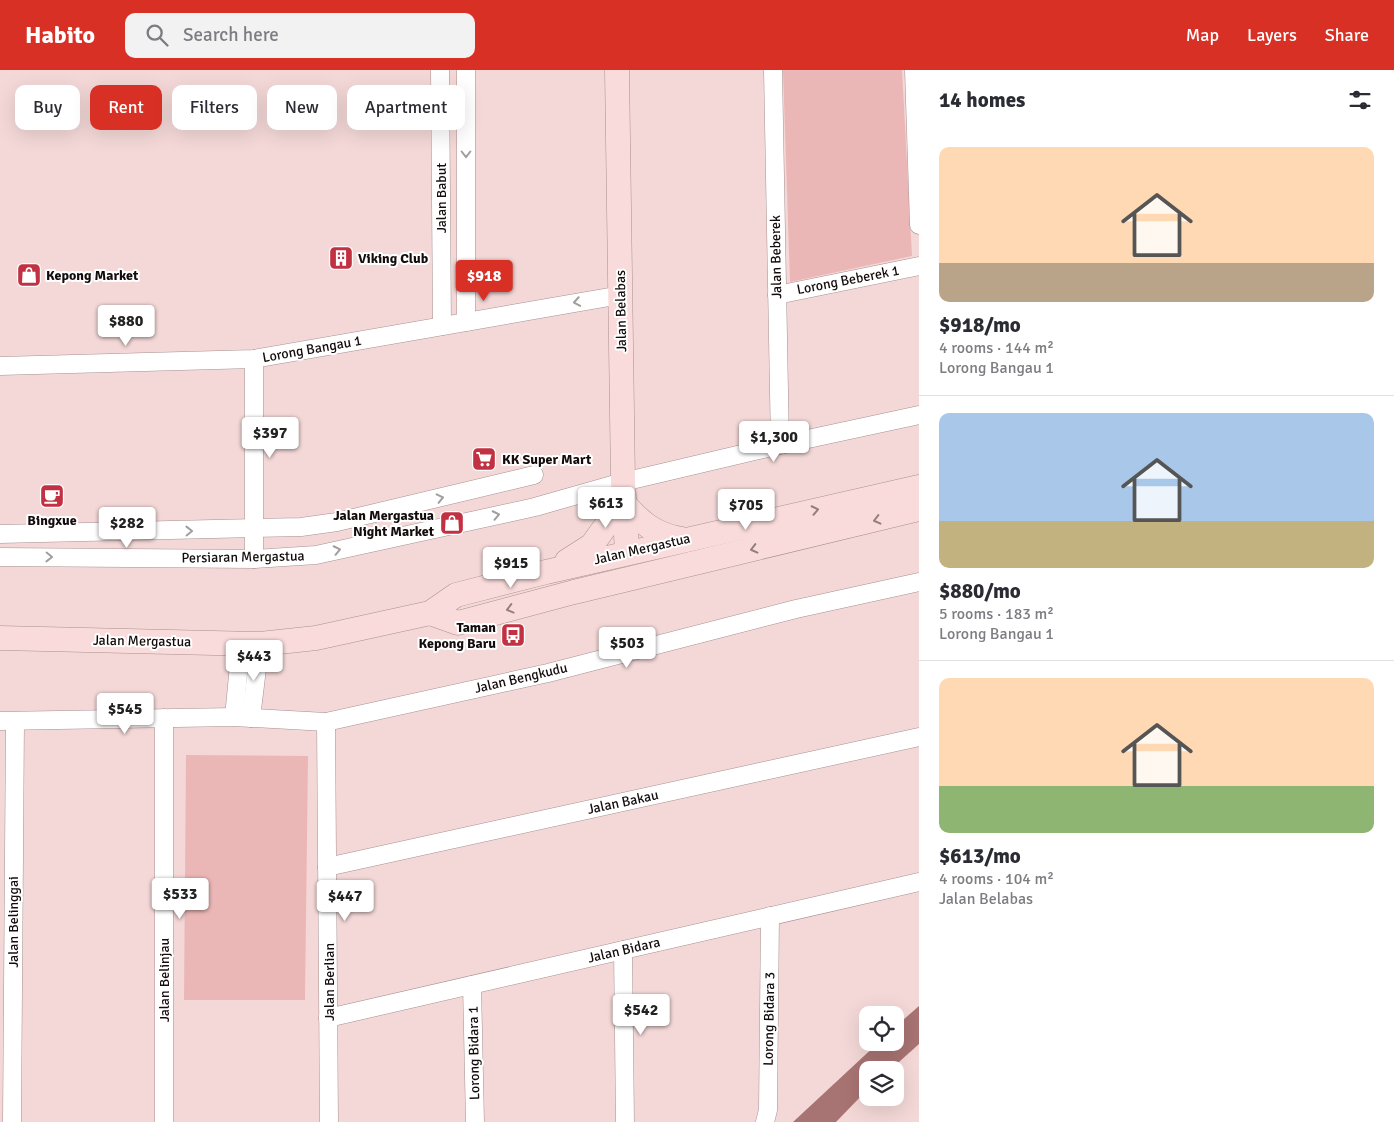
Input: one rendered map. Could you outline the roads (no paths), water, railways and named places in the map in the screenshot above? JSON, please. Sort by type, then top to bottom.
[{"type":"main road","name":"Jalan Belabas","points":[[617,70],[623,492],[627,552]]},
{"type":"main road","name":"Jalan Mergastua","points":[[0,638],[251,644],[316,638],[430,613],[456,595],[546,572],[682,539],[919,488]]},
{"type":"main road","points":[[546,572],[579,555],[592,545],[623,492],[646,526],[657,533],[682,539]]},
{"type":"main road","name":"Jalan Mergastua","points":[[430,613],[458,623],[574,592],[919,509]]},
{"type":"main road","points":[[574,592],[611,570],[627,552],[649,566],[665,571]]},
{"type":"street","name":"Jalan Babut","points":[[440,70],[442,326]]},
{"type":"street","name":"Jalan Babut","points":[[466,70],[466,322]]},
{"type":"street","name":"Jalan Beberek","points":[[773,70],[780,445]]},
{"type":"street","points":[[914,70],[919,225]]},
{"type":"street","name":"Lorong Beberek 1","points":[[777,294],[919,266]]},
{"type":"street","name":"Lorong Bangau 1","points":[[0,366],[254,359],[621,295]]},
{"type":"street","points":[[254,359],[254,559]]},
{"type":"street","name":"Persiaran Mergastua","points":[[0,557],[254,559],[316,555],[535,507],[623,492],[780,445],[919,415]]},
{"type":"street","name":"Persiaran Mergastua","points":[[0,534],[254,530],[301,527],[337,522],[534,475]]},
{"type":"street","name":"Jalan Bengkudu","points":[[8,721],[242,717],[326,722],[548,673],[796,609],[919,582]]},
{"type":"street","points":[[242,717],[251,644]]},
{"type":"street","name":"Jalan Belinjau","points":[[164,718],[164,1122]]},
{"type":"street","name":"Jalan Belinggai","points":[[8,721],[7,871],[12,1122]]},
{"type":"street","name":"Jalan Berlian","points":[[326,722],[329,1122]]},
{"type":"street","name":"Jalan Bakau","points":[[328,867],[919,736]]},
{"type":"street","name":"Jalan Bidara","points":[[328,1018],[919,882]]},
{"type":"street","name":"Lorong Bidara 3","points":[[766,1122],[768,1110],[770,916]]},
{"type":"street","points":[[624,950],[625,1122]]},
{"type":"street","name":"Lorong Bidara 1","points":[[472,984],[475,1122]]},
{"type":"place","name":"Viking Club","points":[[341,258]]},
{"type":"place","name":"Kepong Market","points":[[29,275]]},
{"type":"place","name":"KK Super Mart","points":[[484,459]]},
{"type":"place","name":"Bingxue","points":[[52,496]]},
{"type":"place","name":"Jalan Mergastua Night Market","points":[[452,523]]},
{"type":"place","name":"Taman Kepong Baru","points":[[513,635]]}]
